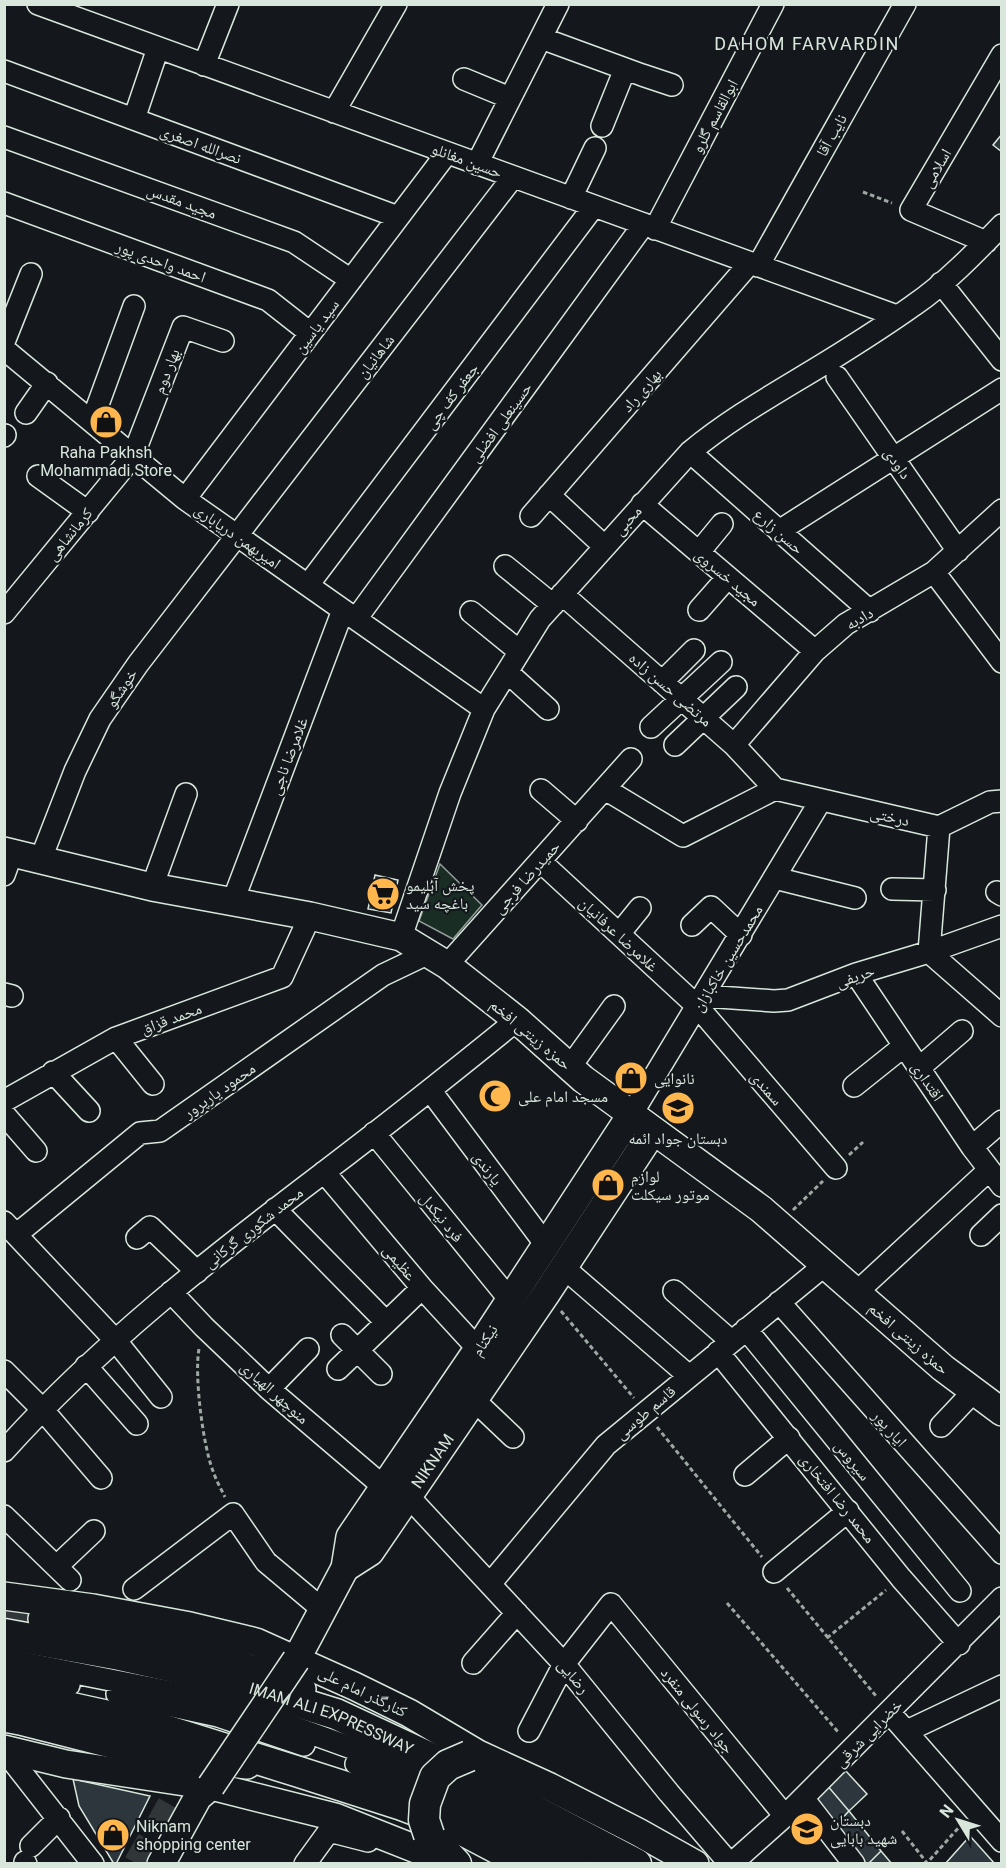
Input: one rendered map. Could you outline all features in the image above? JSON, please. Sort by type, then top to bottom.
[{"type":"highway","name":"IMAM ALI EXPRESSWAY","points":[[4,1634],[120,1655],[210,1675],[336,1714],[467,1775],[636,1863]]},
{"type":"highway","points":[[4,1693],[149,1725],[402,1805],[449,1823],[527,1863]]},
{"type":"highway","points":[[455,1863],[426,1849],[425,1804],[435,1777],[448,1765],[474,1755]]},
{"type":"main road","name":"حمزه زینتی افخم","points":[[7,860],[40,861],[152,887],[310,916],[401,937],[438,959],[517,1020],[583,1079],[761,1209],[943,1368],[1002,1412]]},
{"type":"main road","name":"نیکنام","points":[[345,1568],[350,1537],[546,1245],[642,1123]]},
{"type":"main road","name":"NIKNAM","points":[[161,1863],[198,1797],[211,1786],[296,1660],[345,1568],[370,1552],[563,1268],[642,1123]]},
{"type":"main road","name":"کنارگذر امام علی","points":[[4,1596],[93,1608],[190,1626],[256,1642],[410,1713],[474,1755],[550,1787],[695,1863]]},
{"type":"main road","points":[[4,1612],[117,1632],[226,1659],[320,1696],[336,1714]]},
{"type":"main road","points":[[4,1718],[146,1753],[299,1772]]},
{"type":"main road","points":[[4,1749],[66,1764],[211,1786],[335,1817],[455,1863]]},
{"type":"main road","name":"NIKNAM","points":[[173,1863],[208,1804],[211,1786]]},
{"type":"street","name":"حسین مغانلو","points":[[38,4],[897,316]]},
{"type":"street","points":[[204,65],[228,4]]},
{"type":"street","points":[[334,112],[396,4]]},
{"type":"street","points":[[477,164],[558,4]]},
{"type":"street","name":"نایب آقا","points":[[754,264],[905,4]]},
{"type":"street","name":"ابوالقاسم گلرو","points":[[650,226],[771,5]]},
{"type":"street","points":[[541,38],[672,85]]},
{"type":"street","points":[[134,120],[158,48]]},
{"type":"street","name":"اسلامی","points":[[911,210],[1002,55]]},
{"type":"street","points":[[602,126],[625,69]]},
{"type":"street","name":"نصرالله اصغری","points":[[4,71],[398,217]]},
{"type":"street","points":[[464,79],[510,98]]},
{"type":"street","name":"مجید مقدس","points":[[4,137],[294,242],[351,280]]},
{"type":"street","points":[[571,198],[595,148]]},
{"type":"street","name":"سید یاسین","points":[[185,499],[447,153]]},
{"type":"street","name":"شاهانیان","points":[[237,536],[513,177]]},
{"type":"street","name":"احمد واحدی پور","points":[[4,203],[268,300],[310,333]]},
{"type":"street","name":"جعفر کف چی","points":[[308,585],[594,206]]},
{"type":"street","points":[[911,210],[986,242]]},
{"type":"street","name":"محبی","points":[[401,937],[450,793],[484,709],[540,620],[690,452],[709,436],[775,392],[827,362],[916,304],[1002,225]]},
{"type":"street","name":"حسینعلی افضلی","points":[[350,615],[650,226]]},
{"type":"street","name":"بهاری راد","points":[[531,516],[754,264]]},
{"type":"street","points":[[4,342],[31,274]]},
{"type":"street","points":[[941,283],[1001,358]]},
{"type":"street","points":[[92,421],[134,306]]},
{"type":"street","name":"بهار دوم","points":[[134,456],[183,327],[223,341]]},
{"type":"street","name":"امیربهمن دریاباری","points":[[4,348],[185,499],[484,709]]},
{"type":"street","name":"داودی","points":[[837,377],[958,551]]},
{"type":"street","points":[[26,413],[47,383]]},
{"type":"street","points":[[779,531],[1002,389]]},
{"type":"street","name":"حسن زارع","points":[[690,452],[870,611]]},
{"type":"street","name":"کرمانشاهی","points":[[4,613],[134,456]]},
{"type":"street","points":[[38,476],[88,512]]},
{"type":"street","points":[[549,495],[604,546]]},
{"type":"street","name":"مجید خسروی","points":[[642,504],[815,651]]},
{"type":"street","name":"دادبه","points":[[734,745],[815,651],[846,624],[934,572],[1002,510]]},
{"type":"street","points":[[699,552],[722,524]]},
{"type":"street","name":"خوشگو","points":[[40,861],[75,771],[100,719],[138,664],[237,536]]},
{"type":"street","name":"مرتضی حسن زاده","points":[[506,566],[558,599],[662,682],[734,745],[775,789]]},
{"type":"street","points":[[934,572],[994,638],[1002,662]]},
{"type":"street","points":[[699,610],[728,577]]},
{"type":"street","points":[[471,612],[519,651]]},
{"type":"street","name":"غلامرضا ناجی","points":[[233,901],[350,615]]},
{"type":"street","points":[[662,682],[694,650]]},
{"type":"street","points":[[651,727],[721,662]]},
{"type":"street","points":[[507,672],[548,709]]},
{"type":"street","points":[[675,745],[736,687]]},
{"type":"street","name":"حمیدرضا فرجی","points":[[438,959],[540,861],[631,759]]},
{"type":"street","points":[[605,789],[683,836],[775,789]]},
{"type":"street","name":"درختی","points":[[775,789],[939,827]]},
{"type":"street","points":[[541,790],[577,821]]},
{"type":"street","points":[[152,887],[186,794]]},
{"type":"street","name":"محمدحسین خاکبازان","points":[[642,1123],[701,1002],[821,800]]},
{"type":"street","points":[[1002,801],[990,802],[939,827],[929,952],[1002,1016]]},
{"type":"street","name":"غلامرضا عرفانیان","points":[[540,861],[619,934],[701,1002]]},
{"type":"street","points":[[775,878],[855,898]]},
{"type":"street","points":[[892,889],[935,890]]},
{"type":"street","points":[[692,925],[711,907],[741,935]]},
{"type":"street","points":[[619,934],[640,908]]},
{"type":"street","name":"محمد قزاق","points":[[4,1101],[116,1038],[282,977],[310,916]]},
{"type":"street","name":"حریفی","points":[[701,1002],[788,1000],[855,974],[929,952],[1002,926]]},
{"type":"street","name":"محمود یارپرور","points":[[11,1228],[140,1133],[160,1131],[383,975],[438,959]]},
{"type":"street","name":"اقتداری","points":[[855,974],[995,1178]]},
{"type":"street","name":"سمندی","points":[[701,1002],[836,1168]]},
{"type":"street","points":[[570,1067],[614,1006]]},
{"type":"street","name":"محمد شکوری گرکانی","points":[[4,1451],[42,1409],[86,1366],[171,1292],[517,1020]]},
{"type":"street","points":[[919,1068],[962,1031]]},
{"type":"street","points":[[116,1038],[153,1084]]},
{"type":"street","points":[[854,1086],[904,1046]]},
{"type":"street","points":[[53,1072],[89,1111]]},
{"type":"street","name":"یارندی","points":[[430,1090],[546,1245]]},
{"type":"street","points":[[4,1114],[36,1151]]},
{"type":"street","points":[[972,1147],[1002,1121]]},
{"type":"street","name":"فرد نیکدل","points":[[374,1133],[510,1300]]},
{"type":"street","name":"عظیمی","points":[[324,1172],[422,1288],[478,1349]]},
{"type":"street","points":[[857,1292],[995,1178]]},
{"type":"street","points":[[275,1209],[386,1322]]},
{"type":"street","points":[[981,1235],[1002,1215]]},
{"type":"street","points":[[137,1238],[150,1227],[196,1272]]},
{"type":"street","points":[[11,1228],[116,1341],[160,1397]]},
{"type":"street","name":"قاسم طوسی","points":[[490,1584],[606,1445],[825,1265]]},
{"type":"street","points":[[563,1268],[689,1376]]},
{"type":"street","points":[[338,1369],[422,1288]]},
{"type":"street","points":[[674,1291],[732,1341]]},
{"type":"street","name":"منوچهر الهیاری","points":[[171,1292],[269,1389],[384,1487]]},
{"type":"street","name":"ایار پور","points":[[779,1302],[1002,1553]]},
{"type":"street","points":[[342,1335],[381,1374]]},
{"type":"street","name":"محمد رضا افتخاری","points":[[732,1341],[789,1438],[958,1644]]},
{"type":"street","name":"سیروس","points":[[732,1341],[960,1591]]},
{"type":"street","points":[[269,1389],[308,1349]]},
{"type":"street","points":[[86,1366],[137,1424]]},
{"type":"street","points":[[4,1371],[42,1409],[101,1478]]},
{"type":"street","points":[[941,1426],[974,1391]]},
{"type":"street","points":[[474,1400],[513,1437]]},
{"type":"street","points":[[745,1475],[789,1438]]},
{"type":"street","name":"رضایی","points":[[408,1496],[564,1664],[669,1792],[731,1863]]},
{"type":"street","points":[[774,1572],[848,1511]]},
{"type":"street","points":[[134,1589],[233,1514],[266,1562],[322,1609]]},
{"type":"street","points":[[4,1516],[63,1573],[94,1531]]},
{"type":"street","name":"خضرایی شرقی","points":[[731,1863],[785,1816],[1002,1598]]},
{"type":"street","name":"جواد رسولی منفرد","points":[[564,1664],[611,1604],[785,1816]]},
{"type":"street","points":[[474,1663],[517,1613]]},
{"type":"street","points":[[4,1659],[227,1703],[374,1755],[449,1786],[603,1863]]},
{"type":"street","points":[[529,1731],[564,1664]]},
{"type":"street","points":[[4,1674],[96,1690],[228,1720],[354,1763],[443,1800],[568,1863]]},
{"type":"street","points":[[907,1731],[1002,1686]]},
{"type":"street","points":[[889,1712],[1002,1841]]},
{"type":"street","points":[[4,1749],[93,1863]]},
{"type":"street","points":[[803,1798],[854,1863]]},
{"type":"street","points":[[28,1857],[59,1818]]},
{"type":"street","points":[[305,1863],[329,1831],[426,1849]]},
{"type":"path","points":[[863,192],[911,210]]},
{"type":"path","points":[[546,1294],[889,1712]]},
{"type":"path","points":[[204,1327],[196,1362],[204,1435],[213,1471],[233,1514]]},
{"type":"path","points":[[827,1638],[902,1578]]},
{"type":"path","points":[[727,1602],[853,1749]]},
{"type":"path","points":[[902,1831],[927,1863],[974,1811]]},
{"type":"green space","points":[[440,864],[482,905],[453,939],[419,921]]},
{"type":"building","points":[[1002,134],[1002,152],[993,145]]},
{"type":"building","name":"پخش آبلیمو باغچه سید","points":[[375,875],[398,880],[391,913],[368,909]]},
{"type":"building","points":[[845,1770],[867,1794],[849,1811],[826,1784]]},
{"type":"building","name":"Niknam shopping center","points":[[73,1779],[150,1796],[116,1864],[79,1806]]},
{"type":"building","points":[[826,1784],[849,1811],[836,1825],[814,1798]]},
{"type":"building","points":[[849,1811],[881,1851],[868,1864],[865,1864],[836,1825]]},
{"type":"building","points":[[970,1836],[995,1864],[945,1864]]},
{"type":"building","points":[[881,1851],[892,1864],[868,1864]]},
{"type":"tunnel","points":[[4,1615],[66,1623]]},
{"type":"tunnel","points":[[137,1864],[206,1740],[218,1711],[223,1691]]},
{"type":"place","name":"Raha Pakhsh Mohammadi Store","points":[[106,422]]},
{"type":"place","name":"پخش آبلیمو باغچه سید","points":[[383,894]]},
{"type":"place","name":"نانوایی","points":[[631,1078]]},
{"type":"place","name":"مسجد امام علی","points":[[495,1096]]},
{"type":"place","name":"دبستان جواد ائمه","points":[[678,1108]]},
{"type":"place","name":"لوازم موتور سیکلت","points":[[608,1185]]},
{"type":"place","name":"دبستان شهید بابایی","points":[[807,1829]]},
{"type":"place","name":"Niknam shopping center","points":[[113,1835]]},
{"type":"district","name":"DAHOM FARVARDIN","points":[[807,44]]}]
